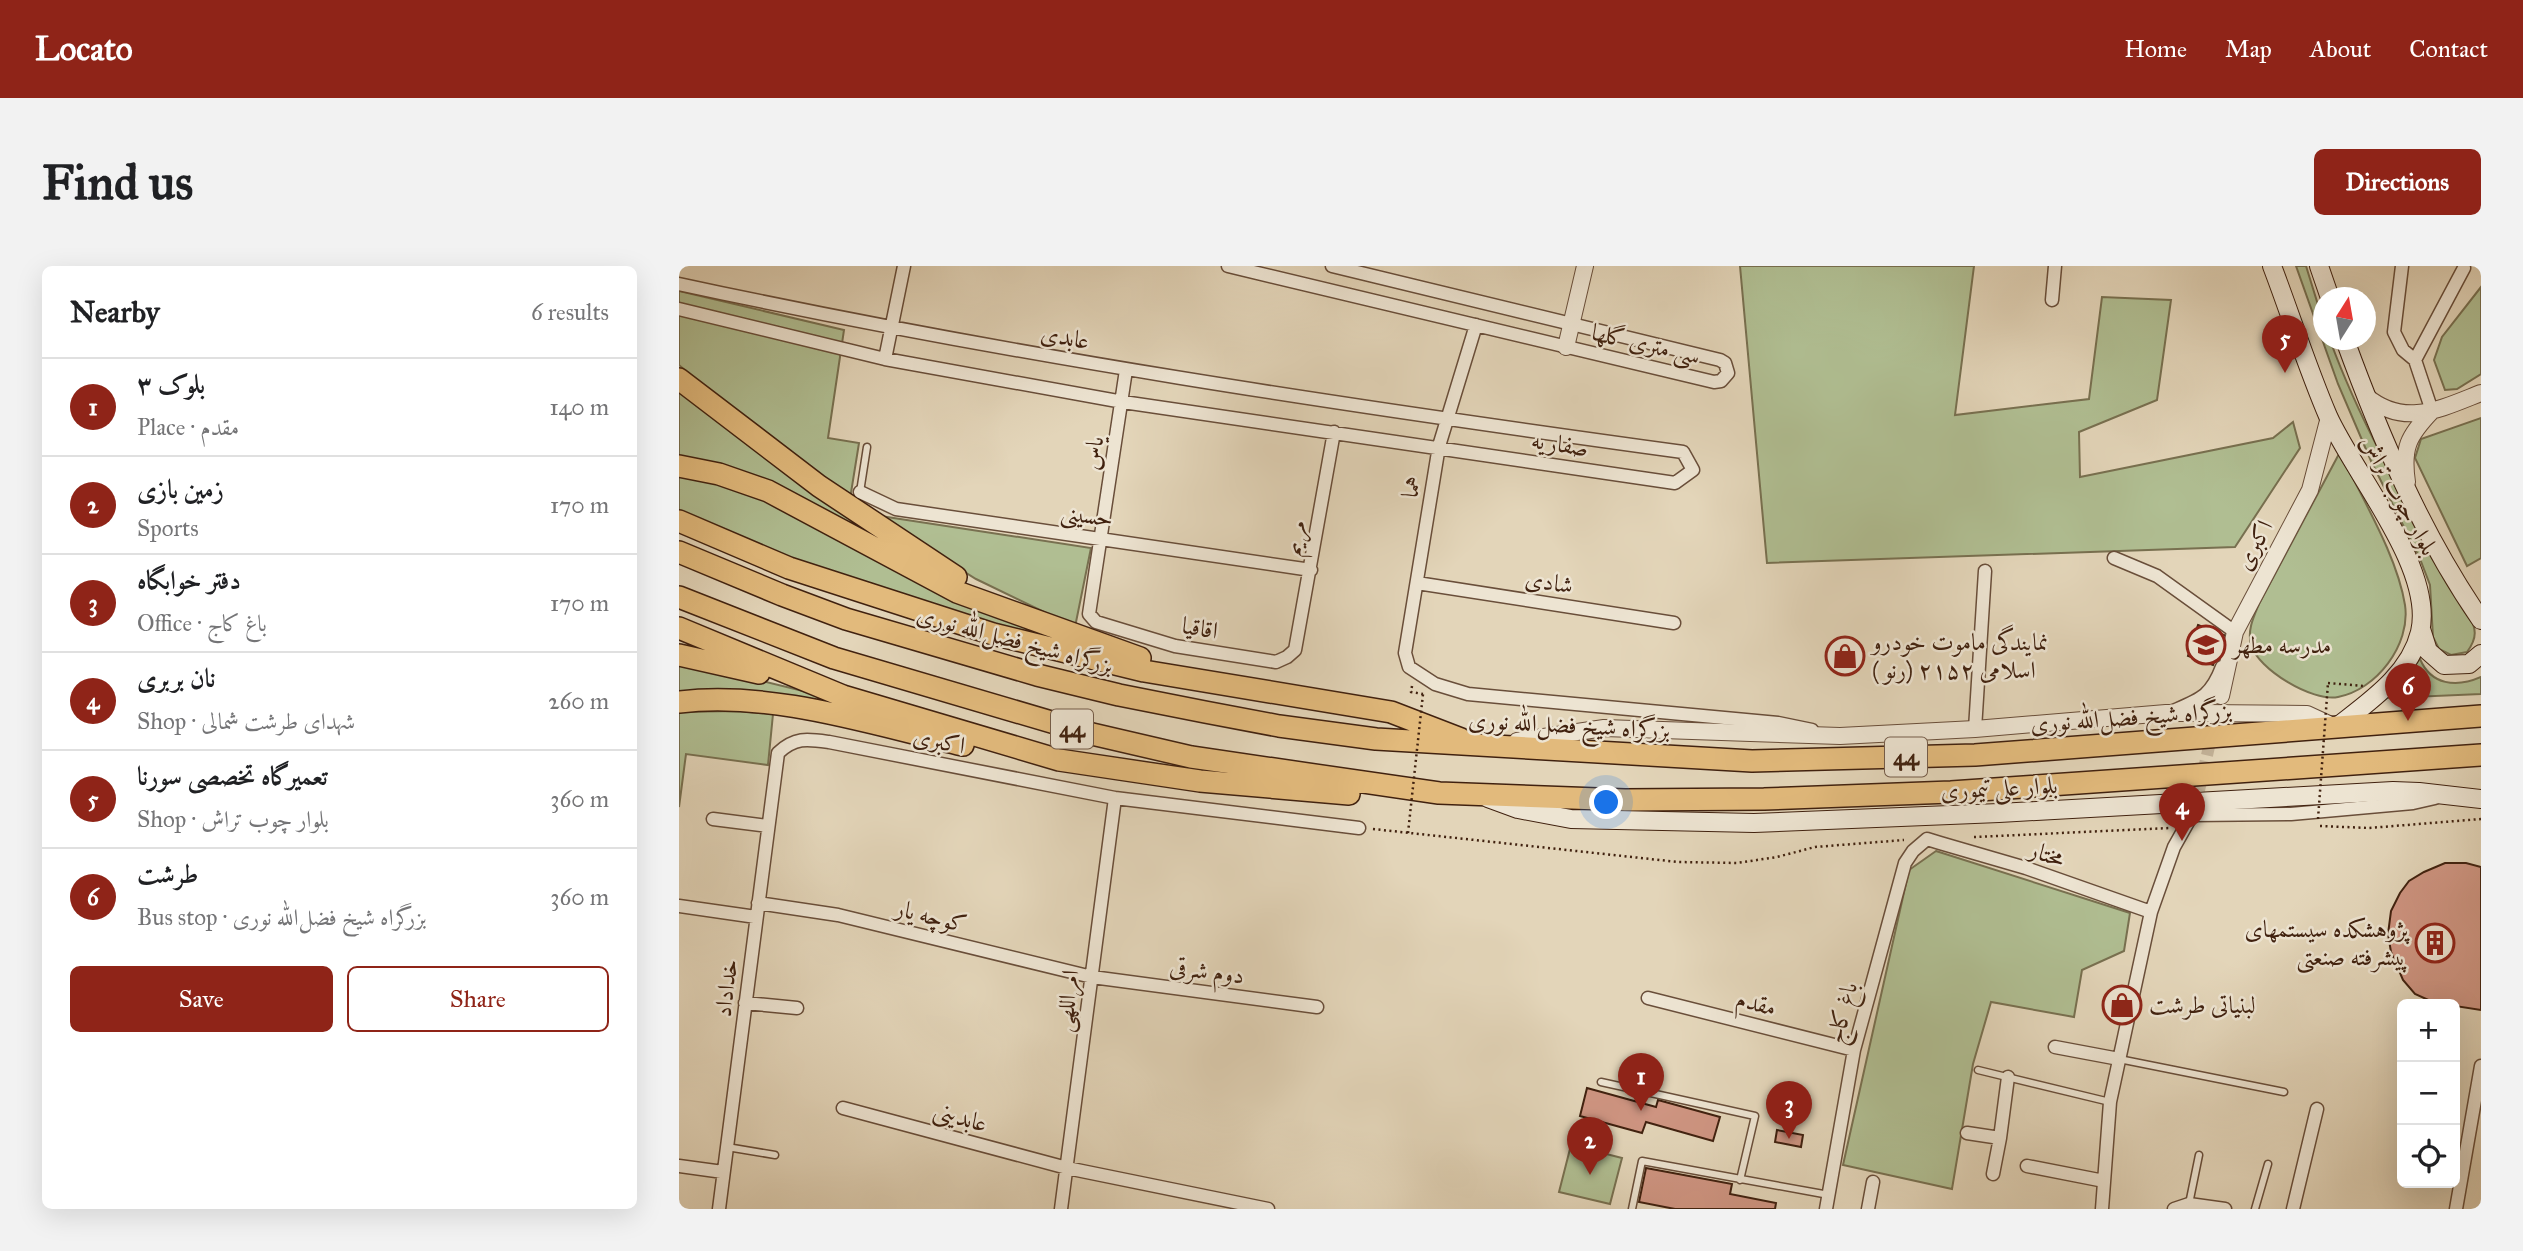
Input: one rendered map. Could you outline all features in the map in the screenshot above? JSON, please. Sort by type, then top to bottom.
[{"type":"highway","points":[[679,379],[818,486],[964,582],[1042,622]]},
{"type":"highway","points":[[679,466],[719,474],[768,491],[957,592],[1189,677]]},
{"type":"highway","points":[[679,522],[789,568],[993,634],[1144,671],[1391,712],[1479,747]]},
{"type":"highway","name":"بزرگراه شیخ فضل‌الله نوری","points":[[679,551],[846,619],[1049,678],[1119,695],[1279,726],[1375,739],[1752,761],[1975,755],[2481,716]]},
{"type":"highway","name":"44","points":[[679,597],[834,658],[1091,734],[1191,757],[1439,793],[1625,800],[1764,799],[1951,792],[2481,755]]},
{"type":"highway","points":[[679,628],[843,696]]},
{"type":"highway","points":[[679,655],[716,662],[843,696],[1059,760]]},
{"type":"highway","points":[[679,702],[717,699],[754,701],[968,746],[1200,781],[1353,794],[1439,793]]},
{"type":"main road","name":"بلوار چوب‌ تراش","points":[[2272,266],[2329,417],[2412,566],[2421,595],[2421,629],[2409,661],[2369,702],[2335,726]]},
{"type":"main road","points":[[2319,266],[2326,287]]},
{"type":"main road","name":"بلوار چوب‌ تراش","points":[[2350,350],[2366,396],[2408,492],[2463,594],[2481,620]]},
{"type":"main road","points":[[2421,629],[2428,651],[2444,665],[2469,664],[2481,654]]},
{"type":"main road","name":"بلوار علی تیموری","points":[[1481,795],[1518,809],[1571,819],[1754,823],[2393,792],[2448,794],[2481,799]]},
{"type":"street","points":[[885,359],[904,266]]},
{"type":"street","name":"سی متری گلها","points":[[1228,266],[1714,382],[1721,381],[1728,373],[1725,363],[1720,359],[1332,266]]},
{"type":"street","points":[[1566,346],[1585,266]]},
{"type":"street","points":[[2052,300],[2055,266]]},
{"type":"street","points":[[2402,266],[2394,332],[2403,350],[2415,360],[2432,411]]},
{"type":"street","points":[[2415,360],[2464,268]]},
{"type":"street","name":"عابدی","points":[[679,284],[890,327],[1126,370],[1446,420]]},
{"type":"street","points":[[679,309],[885,359],[1123,402],[1439,446]]},
{"type":"street","name":"هما","points":[[1476,325],[1439,446],[1405,653],[1414,672],[1453,691],[1468,694],[1779,723],[1840,736]]},
{"type":"street","name":"یاس","points":[[1096,622],[1089,614],[1126,370]]},
{"type":"street","points":[[2366,396],[2377,405],[2397,414],[2432,411],[2481,393]]},
{"type":"street","points":[[2408,492],[2404,462],[2406,449],[2413,432],[2432,411]]},
{"type":"street","name":"اکبری","points":[[2221,696],[2235,632],[2310,490],[2329,417]]},
{"type":"street","name":"صفاریه","points":[[1439,446],[1675,482],[1693,470],[1683,452],[1446,420]]},
{"type":"street","name":"مریم","points":[[1296,650],[1334,432]]},
{"type":"street","name":"حسینی","points":[[860,492],[896,509],[1311,570]]},
{"type":"street","points":[[2114,558],[2157,576],[2235,632],[2214,687],[2198,700],[2166,713]]},
{"type":"street","points":[[1975,729],[1985,571]]},
{"type":"street","name":"شادی","points":[[1417,583],[1674,623]]},
{"type":"street","name":"اقاقیا","points":[[1096,622],[1175,646],[1276,662],[1296,650]]},
{"type":"street","points":[[1479,747],[1604,728],[1840,736],[1975,729],[2166,713],[2307,714],[2335,726]]},
{"type":"street","name":"اکبری","points":[[775,773],[778,753],[789,743],[804,739],[1115,798]]},
{"type":"street","name":"خداداد","points":[[719,1209],[775,773]]},
{"type":"street","points":[[2102,1209],[2110,1102],[2151,912],[2174,847],[2193,813],[2291,814],[2413,803],[2448,794]]},
{"type":"street","points":[[1115,798],[1359,828]]},
{"type":"street","name":"امراللهی","points":[[1061,1209],[1115,798]]},
{"type":"street","points":[[713,819],[768,826]]},
{"type":"street","name":"مختار","points":[[1927,839],[2026,868],[2151,912]]},
{"type":"street","name":"باغ کاج","points":[[1826,1209],[1853,1050],[1905,863],[1913,851],[1927,839]]},
{"type":"street","name":"کوچه یار","points":[[758,903],[838,915],[1092,978]]},
{"type":"street","points":[[679,906],[757,918]]},
{"type":"street","name":"دوم شرقی","points":[[1092,978],[1317,1007]]},
{"type":"street","name":"مقدم","points":[[1649,998],[1853,1050]]},
{"type":"street","points":[[745,1003],[797,1008]]},
{"type":"street","points":[[2055,1046],[2119,1059]]},
{"type":"street","points":[[2456,1209],[2481,1066]]},
{"type":"street","points":[[1993,1174],[2008,1077]]},
{"type":"street","name":"عابدینی","points":[[843,1108],[1067,1168],[1268,1209]]},
{"type":"street","points":[[2293,1209],[2317,1109]]},
{"type":"street","points":[[1967,1133],[2000,1138]]},
{"type":"street","points":[[679,1166],[723,1172]]},
{"type":"street","points":[[2028,1166],[2104,1181]]},
{"type":"street","points":[[1868,1209],[1873,1182]]},
{"type":"street","points":[[2174,1209],[2189,1204],[2225,1209]]},
{"type":"lane","points":[[860,492],[867,447]]},
{"type":"lane","points":[[2119,1059],[2284,1092]]},
{"type":"lane","points":[[1978,1070],[2110,1102]]},
{"type":"lane","points":[[1601,1082],[1755,1116],[1740,1180]]},
{"type":"lane","points":[[727,1147],[775,1154]]},
{"type":"lane","points":[[2189,1204],[2199,1155]]},
{"type":"lane","points":[[1632,1209],[1643,1161],[1829,1195]]},
{"type":"lane","points":[[2255,1209],[2268,1164]]},
{"type":"path","points":[[2318,819],[2328,683],[2350,683]]},
{"type":"path","points":[[1408,833],[1423,694]]},
{"type":"path","points":[[1359,828],[1678,862],[1737,863],[1777,857],[1815,847],[1927,839]]},
{"type":"green space","points":[[1740,266],[1974,266],[1955,415],[2089,399],[2102,297],[2171,300],[2157,400],[2079,432],[2080,477],[2273,438],[2293,422],[2300,448],[2235,547],[1767,563]]},
{"type":"green space","points":[[2296,266],[2306,266],[2313,289],[2313,314]]},
{"type":"green space","points":[[2481,287],[2481,374],[2457,389],[2445,390],[2434,360],[2442,337]]},
{"type":"green space","points":[[679,291],[844,330],[828,438],[859,443],[850,499],[714,396],[679,365]]},
{"type":"green space","points":[[2326,350],[2334,350],[2376,445],[2469,613],[2475,633],[2467,652],[2451,655],[2439,649],[2433,637],[2430,585],[2338,384]]},
{"type":"green space","points":[[679,389],[904,551],[679,458]]},
{"type":"green space","points":[[2481,418],[2481,558],[2467,566],[2415,458],[2421,439]]},
{"type":"green space","points":[[2340,452],[2395,567],[2405,605],[2405,620],[2396,650],[2377,675],[2352,693],[2327,697],[2287,682],[2264,664],[2251,645],[2250,634],[2259,604]]},
{"type":"green space","points":[[679,473],[725,483],[1137,665],[844,584],[679,516]]},
{"type":"green space","points":[[874,515],[1091,548],[1075,627],[976,579]]},
{"type":"green space","points":[[2420,659],[2431,674],[2445,682],[2462,682],[2481,677],[2481,694],[2390,698]]},
{"type":"green space","points":[[679,661],[799,690],[975,741],[679,694]]},
{"type":"green space","points":[[737,711],[773,714],[768,765],[686,754],[679,807],[679,712]]},
{"type":"green space","points":[[1936,851],[2130,913],[2124,951],[2082,970],[2074,1017],[1991,1002],[1973,1064],[1952,1189],[1843,1165],[1909,870]]},
{"type":"green space","points":[[1571,1145],[1622,1158],[1610,1204],[1559,1192]]},
{"type":"building","name":"مدرسه مطهر","points":[[2198,625],[2224,635],[2213,665],[2188,656]]},
{"type":"building","name":"پژوهشکده سیستمهای پیشرفته صنعتی","points":[[2445,863],[2466,863],[2481,867],[2481,1010],[2460,1007],[2460,999],[2426,999],[2415,994],[2403,980],[2391,952],[2388,934],[2391,911],[2409,881]]},
{"type":"building","points":[[1587,1088],[1656,1107],[1658,1100],[1720,1117],[1713,1141],[1646,1122],[1642,1133],[1580,1116]]},
{"type":"building","points":[[1777,1130],[1803,1135],[1801,1147],[1775,1142]]},
{"type":"building","points":[[1646,1168],[1732,1184],[1730,1194],[1776,1203],[1775,1209],[1675,1209],[1639,1202]]},
{"type":"tunnel","points":[[2195,808],[2218,707]]},
{"type":"place","name":"تعمیرگاه تخصصی سورنا","points":[[2285,373]]},
{"type":"place","name":"مدرسه مطهر","points":[[2206,645]]},
{"type":"place","name":"نمایندگی ماموت خودرو ( رنو) اسلامی ۲۱۵۲","points":[[1845,656]]},
{"type":"place","name":"طرشت","points":[[2408,721]]},
{"type":"place","name":"نان بربری","points":[[2182,841]]},
{"type":"place","name":"پژوهشکده سیستمهای پیشرفته صنعتی","points":[[2435,943]]},
{"type":"place","name":"لبنیاتی طرشت","points":[[2122,1005]]},
{"type":"place","name":"بلوک ۳","points":[[1641,1111]]},
{"type":"place","name":"دفتر خوابگاه","points":[[1789,1139]]},
{"type":"place","name":"زمین بازی","points":[[1590,1175]]}]
